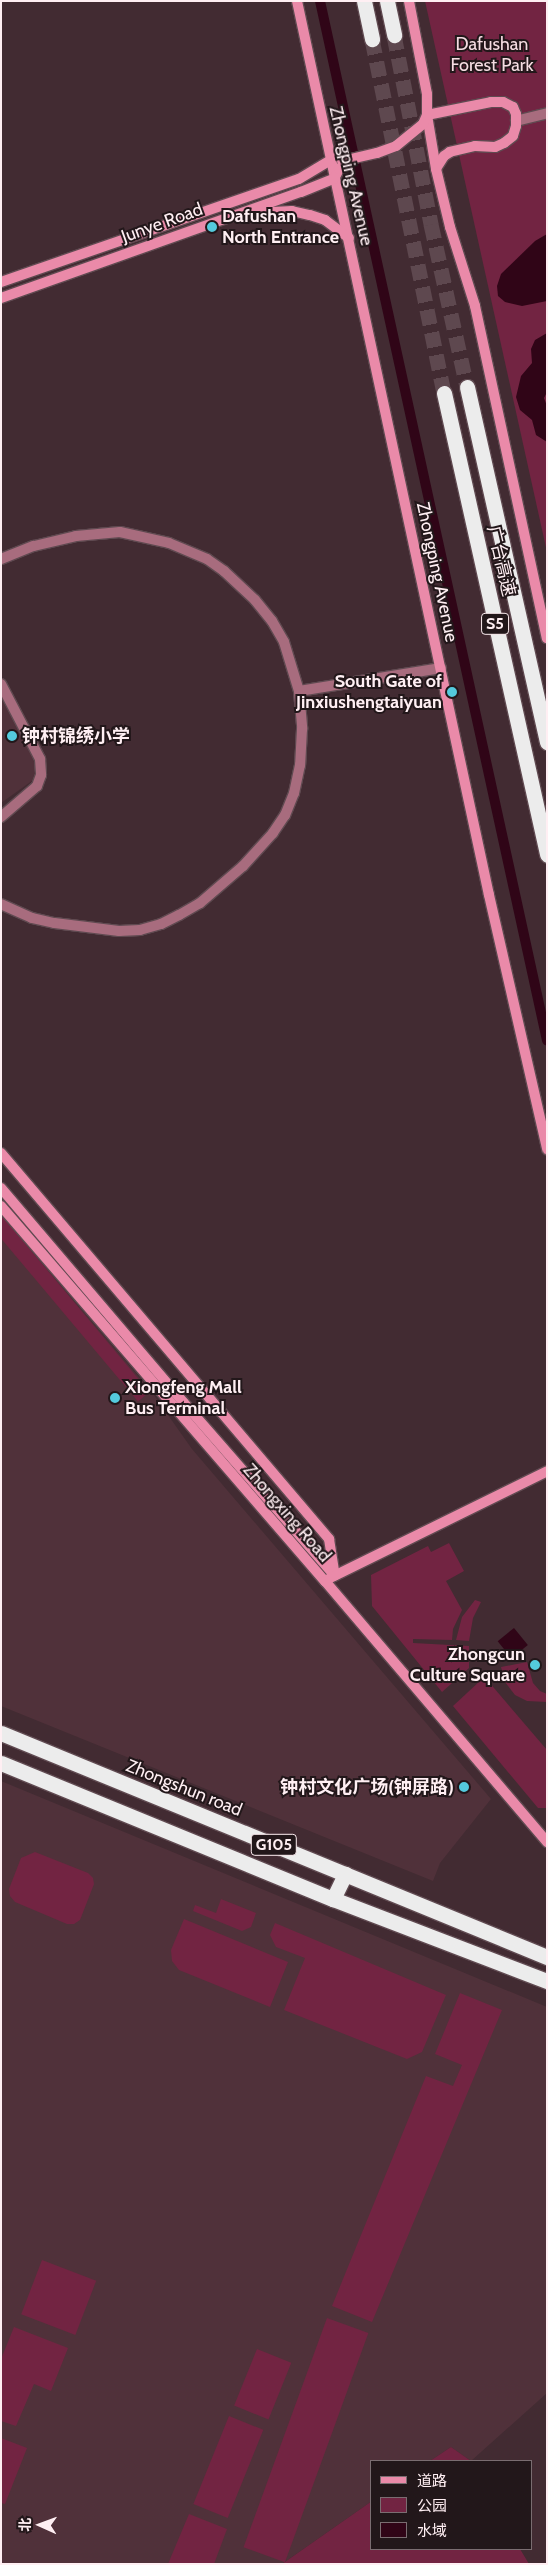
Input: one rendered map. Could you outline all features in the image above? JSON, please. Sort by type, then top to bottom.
[{"type":"highway","points":[[364,1],[372,39]]},
{"type":"highway","points":[[387,1],[394,35]]},
{"type":"highway","name":"广台高速","points":[[467,387],[547,742]]},
{"type":"highway","name":"广台高速","points":[[444,392],[547,855]]},
{"type":"highway","name":"Zhongshun road","points":[[1,1733],[547,1958]]},
{"type":"highway","name":"G105","points":[[1,1763],[333,1899],[547,1981]]},
{"type":"highway","points":[[333,1899],[346,1874]]},
{"type":"main road","name":"Zhongping Avenue","points":[[297,1],[489,895],[547,1149]]},
{"type":"main road","points":[[409,1],[425,84],[427,115],[436,169],[450,227],[474,306],[547,638]]},
{"type":"main road","points":[[427,115],[491,102],[503,102],[513,107],[516,120],[513,136],[504,143],[495,147],[476,146],[450,152],[444,156],[436,169]]},
{"type":"main road","name":"Zhongping Avenue","points":[[331,160],[347,161],[396,146],[424,124],[427,115]]},
{"type":"main road","name":"Junye Road","points":[[1,282],[300,180],[331,160]]},
{"type":"main road","points":[[334,179],[338,169],[347,161]]},
{"type":"main road","name":"Junye Road","points":[[1,298],[334,179]]},
{"type":"main road","points":[[240,213],[292,211],[310,215],[325,220],[349,238]]},
{"type":"main road","points":[[1,1153],[329,1539],[335,1576]]},
{"type":"main road","name":"Zhongxing Road","points":[[1,1188],[184,1403],[335,1576]]},
{"type":"main road","name":"Zhongxing Road","points":[[1,1206],[325,1581],[547,1842]]},
{"type":"main road","points":[[325,1581],[547,1471]]},
{"type":"street","points":[[516,120],[547,113]]},
{"type":"street","points":[[1,559],[34,546],[96,533],[120,532],[150,537],[190,551],[224,570],[267,614],[284,642],[299,691],[302,729],[300,765],[294,793],[285,815],[273,833],[243,866],[200,903],[161,924],[140,930],[119,931],[54,923],[32,918],[1,904]]},
{"type":"street","points":[[299,691],[441,668]]},
{"type":"street","points":[[1,684],[40,759],[40,775],[37,786],[1,817]]},
{"type":"shaded area","name":"钟村锦绣小学","points":[[1,698],[43,773],[1,803]]},
{"type":"shaded area","points":[[1,1215],[151,1391],[192,1449],[491,1799],[440,1863],[433,1881],[1,1706]]},
{"type":"shaded area","points":[[1,1781],[547,2007],[547,2393],[472,2460],[451,2447],[432,2460],[370,2460],[370,2502],[282,2564],[1,2564]]},
{"type":"green space","name":"Dafushan Forest Park","points":[[425,1],[547,1],[547,552]]},
{"type":"green space","points":[[1,1215],[149,1392],[138,1402],[1,1238]]},
{"type":"green space","points":[[449,1543],[464,1571],[446,1581],[462,1610],[453,1629],[452,1640],[413,1639],[413,1643],[469,1646],[469,1668],[442,1692],[372,1606],[371,1575],[428,1546],[431,1552]]},
{"type":"green space","points":[[475,1600],[481,1602],[473,1618],[469,1641],[456,1640],[462,1617]]},
{"type":"green space","points":[[527,1662],[533,1683],[540,1691],[547,1694],[547,1702],[527,1701],[515,1695],[505,1682],[501,1667]]},
{"type":"green space","points":[[481,1680],[488,1681],[547,1750],[547,1808],[538,1808],[453,1706]]},
{"type":"green space","points":[[35,1852],[88,1873],[93,1878],[94,1884],[80,1920],[74,1924],[67,1924],[15,1902],[10,1896],[9,1889],[21,1858]]},
{"type":"green space","points":[[221,1899],[256,1913],[251,1927],[242,1931],[193,1911],[195,1905],[216,1913]]},
{"type":"green space","points":[[184,1919],[288,1962],[270,2007],[179,1970],[172,1961],[171,1950]]},
{"type":"green space","points":[[275,1923],[446,1995],[422,2052],[407,2059],[284,2010],[305,1958],[276,1947],[270,1935]]},
{"type":"green space","points":[[460,1993],[502,2010],[372,2322],[332,2306],[426,2076],[453,2086],[462,2065],[435,2054]]},
{"type":"green space","points":[[42,2260],[96,2281],[75,2335],[21,2314]]},
{"type":"green space","points":[[327,2318],[368,2333],[285,2562],[244,2547]]},
{"type":"green space","points":[[14,2327],[68,2348],[51,2391],[34,2384],[16,2426],[1,2421],[1,2359]]},
{"type":"green space","points":[[257,2349],[291,2363],[268,2419],[234,2406]]},
{"type":"green space","points":[[229,2416],[263,2430],[228,2518],[193,2504]]},
{"type":"green space","points":[[1,2438],[27,2448],[5,2504],[1,2503]]},
{"type":"green space","points":[[451,2447],[470,2460],[432,2460]]},
{"type":"green space","points":[[370,2502],[370,2550],[521,2550],[529,2564],[282,2564]]},
{"type":"green space","points":[[189,2514],[227,2529],[214,2564],[168,2564]]},
{"type":"water","points":[[547,234],[547,301],[522,306],[505,302],[498,296],[497,286],[501,274],[535,241]]},
{"type":"water","points":[[547,333],[547,392],[544,398],[547,406],[547,442],[536,435],[532,420],[520,410],[516,397],[521,376],[532,363],[531,349],[535,340]]},
{"type":"water","points":[[514,1628],[528,1645],[512,1658],[498,1641]]},
{"type":"waterway","points":[[320,1],[547,1040]]},
{"type":"tunnel","points":[[394,35],[431,224],[467,387]]},
{"type":"tunnel","points":[[372,39],[444,393]]},
{"type":"place","name":"Dafushan North Entrance","points":[[212,227]]},
{"type":"place","name":"South Gate of Jinxiushengtaiyuan","points":[[452,692]]},
{"type":"place","name":"钟村锦绣小学","points":[[12,736]]},
{"type":"place","name":"Xiongfeng Mall Bus Terminal","points":[[115,1398]]},
{"type":"place","name":"Zhongcun Culture Square","points":[[535,1665]]},
{"type":"place","name":"钟村文化广场(钟屏路)","points":[[464,1787]]}]
